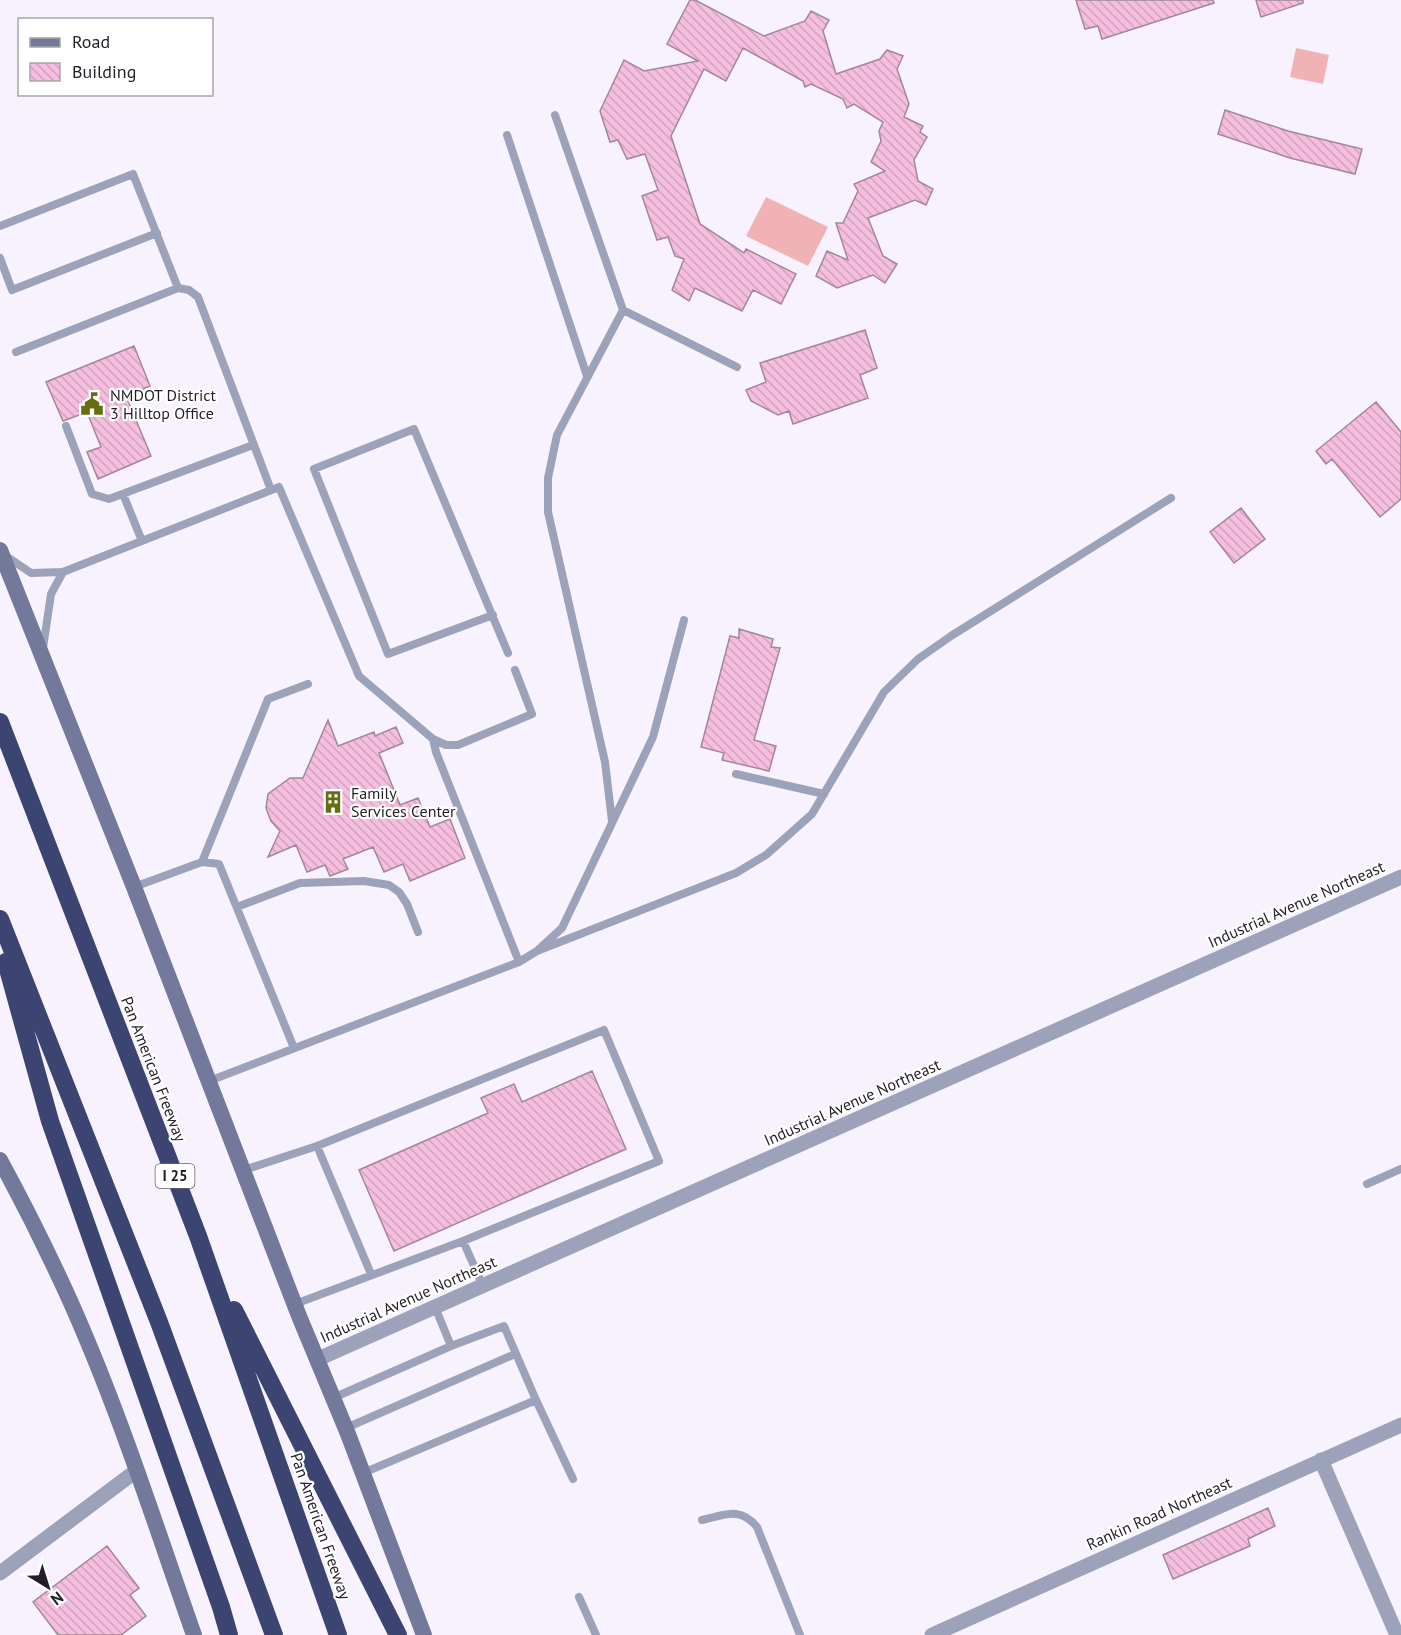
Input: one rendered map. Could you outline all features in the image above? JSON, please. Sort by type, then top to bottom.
[{"type":"highway","name":"Pan American Freeway","points":[[0,722],[198,1236],[338,1635]]},
{"type":"highway","points":[[0,919],[163,1333],[274,1635]]},
{"type":"highway","points":[[0,940],[50,1121],[229,1635]]},
{"type":"highway","points":[[198,1236],[398,1635]]},
{"type":"main road","points":[[1,551],[424,1635]]},
{"type":"main road","points":[[0,1160],[26,1207],[67,1295],[136,1471],[194,1635]]},
{"type":"street","name":"Industrial Avenue Northeast","points":[[318,1359],[1401,878]]},
{"type":"street","name":"Rankin Road Northeast","points":[[932,1635],[1401,1425]]},
{"type":"street","points":[[1321,1460],[1397,1635]]},
{"type":"street","points":[[0,1573],[136,1471]]},
{"type":"lane","points":[[555,115],[623,310],[737,368]]},
{"type":"lane","points":[[507,135],[587,376]]},
{"type":"lane","points":[[0,226],[133,174],[178,288]]},
{"type":"lane","points":[[0,258],[12,290],[157,233]]},
{"type":"lane","points":[[16,352],[178,288],[189,290],[198,297],[271,490]]},
{"type":"lane","points":[[613,823],[605,762],[548,512],[548,478],[557,435],[623,310]]},
{"type":"lane","points":[[66,426],[92,494],[109,500],[253,445]]},
{"type":"lane","points":[[493,615],[388,654],[314,470],[414,429],[493,615],[508,653]]},
{"type":"lane","points":[[1,551],[32,573],[63,572],[279,487],[359,676],[433,739],[446,745],[458,745],[532,714],[515,670]]},
{"type":"lane","points":[[123,494],[142,541]]},
{"type":"lane","points":[[208,1082],[519,962],[537,951],[736,873],[766,855],[812,814],[884,692],[918,659],[1171,498]]},
{"type":"lane","points":[[42,658],[51,594],[63,572]]},
{"type":"lane","points":[[537,951],[562,927],[653,737],[684,620]]},
{"type":"lane","points":[[202,862],[268,699],[308,684]]},
{"type":"lane","points":[[433,739],[436,752],[519,962]]},
{"type":"lane","points":[[736,774],[824,794]]},
{"type":"lane","points":[[134,887],[202,862],[219,864],[294,1048]]},
{"type":"lane","points":[[237,907],[300,883],[364,881],[389,885],[399,892],[407,904],[417,932]]},
{"type":"lane","points":[[242,1170],[377,1124],[604,1030],[659,1161],[463,1241],[295,1304]]},
{"type":"lane","points":[[317,1146],[371,1274]]},
{"type":"lane","points":[[1367,1184],[1401,1169]]},
{"type":"lane","points":[[463,1241],[483,1286]]},
{"type":"lane","points":[[435,1307],[451,1346]]},
{"type":"lane","points":[[333,1398],[451,1346],[504,1326],[573,1479]]},
{"type":"lane","points":[[345,1429],[515,1354]]},
{"type":"lane","points":[[362,1473],[536,1400]]},
{"type":"lane","points":[[702,1520],[736,1513],[752,1521],[757,1527],[800,1635]]},
{"type":"lane","points":[[579,1597],[596,1635]]},
{"type":"shaded area","points":[[1296,48],[1329,55],[1323,84],[1290,77]]},
{"type":"shaded area","points":[[766,197],[828,227],[808,266],[746,236]]},
{"type":"building","points":[[690,0],[695,0],[764,36],[805,21],[811,11],[829,20],[823,31],[836,74],[880,59],[887,50],[903,56],[897,69],[909,104],[904,117],[923,126],[920,132],[927,137],[914,160],[918,181],[933,189],[926,205],[915,200],[868,218],[883,256],[897,264],[885,283],[873,275],[837,288],[816,276],[827,251],[848,260],[836,223],[843,223],[858,191],[854,184],[885,171],[871,162],[881,141],[879,131],[883,122],[854,104],[847,108],[843,99],[811,84],[805,87],[803,81],[743,48],[726,81],[704,69],[671,136],[700,224],[744,253],[746,249],[796,274],[781,304],[753,290],[742,311],[695,288],[689,301],[672,290],[684,259],[675,256],[668,237],[657,240],[642,196],[658,190],[645,154],[627,159],[618,140],[610,142],[600,111],[624,60],[644,71],[698,61],[667,44]]},
{"type":"building","points":[[1076,0],[1213,0],[1214,3],[1102,39],[1098,26],[1085,29]]},
{"type":"building","points":[[1256,0],[1303,0],[1303,3],[1261,17]]},
{"type":"building","points":[[1225,110],[1288,131],[1362,149],[1355,174],[1290,158],[1218,134]]},
{"type":"building","points":[[865,330],[877,368],[860,375],[868,398],[793,424],[789,411],[778,415],[751,401],[746,390],[766,382],[760,363]]},
{"type":"building","name":"NMDOT District 3 Hilltop Office","points":[[134,346],[150,386],[126,396],[151,456],[98,479],[87,452],[101,447],[87,412],[63,421],[46,382]]},
{"type":"building","points":[[1376,402],[1401,432],[1401,499],[1380,517],[1332,459],[1326,464],[1316,451]]},
{"type":"building","points":[[1241,508],[1265,539],[1234,563],[1210,532]]},
{"type":"building","points":[[739,629],[773,639],[771,647],[780,648],[754,740],[776,746],[769,771],[722,760],[724,753],[701,747],[730,636],[739,638]]},
{"type":"building","name":"Family Services Center","points":[[328,720],[338,746],[374,732],[375,736],[396,727],[403,743],[379,753],[400,805],[418,798],[430,827],[450,819],[465,858],[410,881],[403,864],[384,872],[373,847],[343,859],[348,869],[330,876],[325,865],[307,872],[296,845],[268,857],[280,831],[271,821],[266,808],[268,794],[290,778],[303,778]]},
{"type":"building","points":[[592,1071],[626,1149],[394,1251],[359,1170],[488,1113],[481,1098],[514,1084],[522,1102]]},
{"type":"building","points":[[1268,1508],[1275,1526],[1248,1539],[1250,1546],[1173,1579],[1163,1555]]},
{"type":"building","points":[[107,1546],[139,1588],[130,1595],[146,1616],[121,1635],[58,1635],[33,1602]]},
{"type":"place","name":"NMDOT District 3 Hilltop Office","points":[[92,404]]},
{"type":"place","name":"Family Services Center","points":[[333,802]]}]
